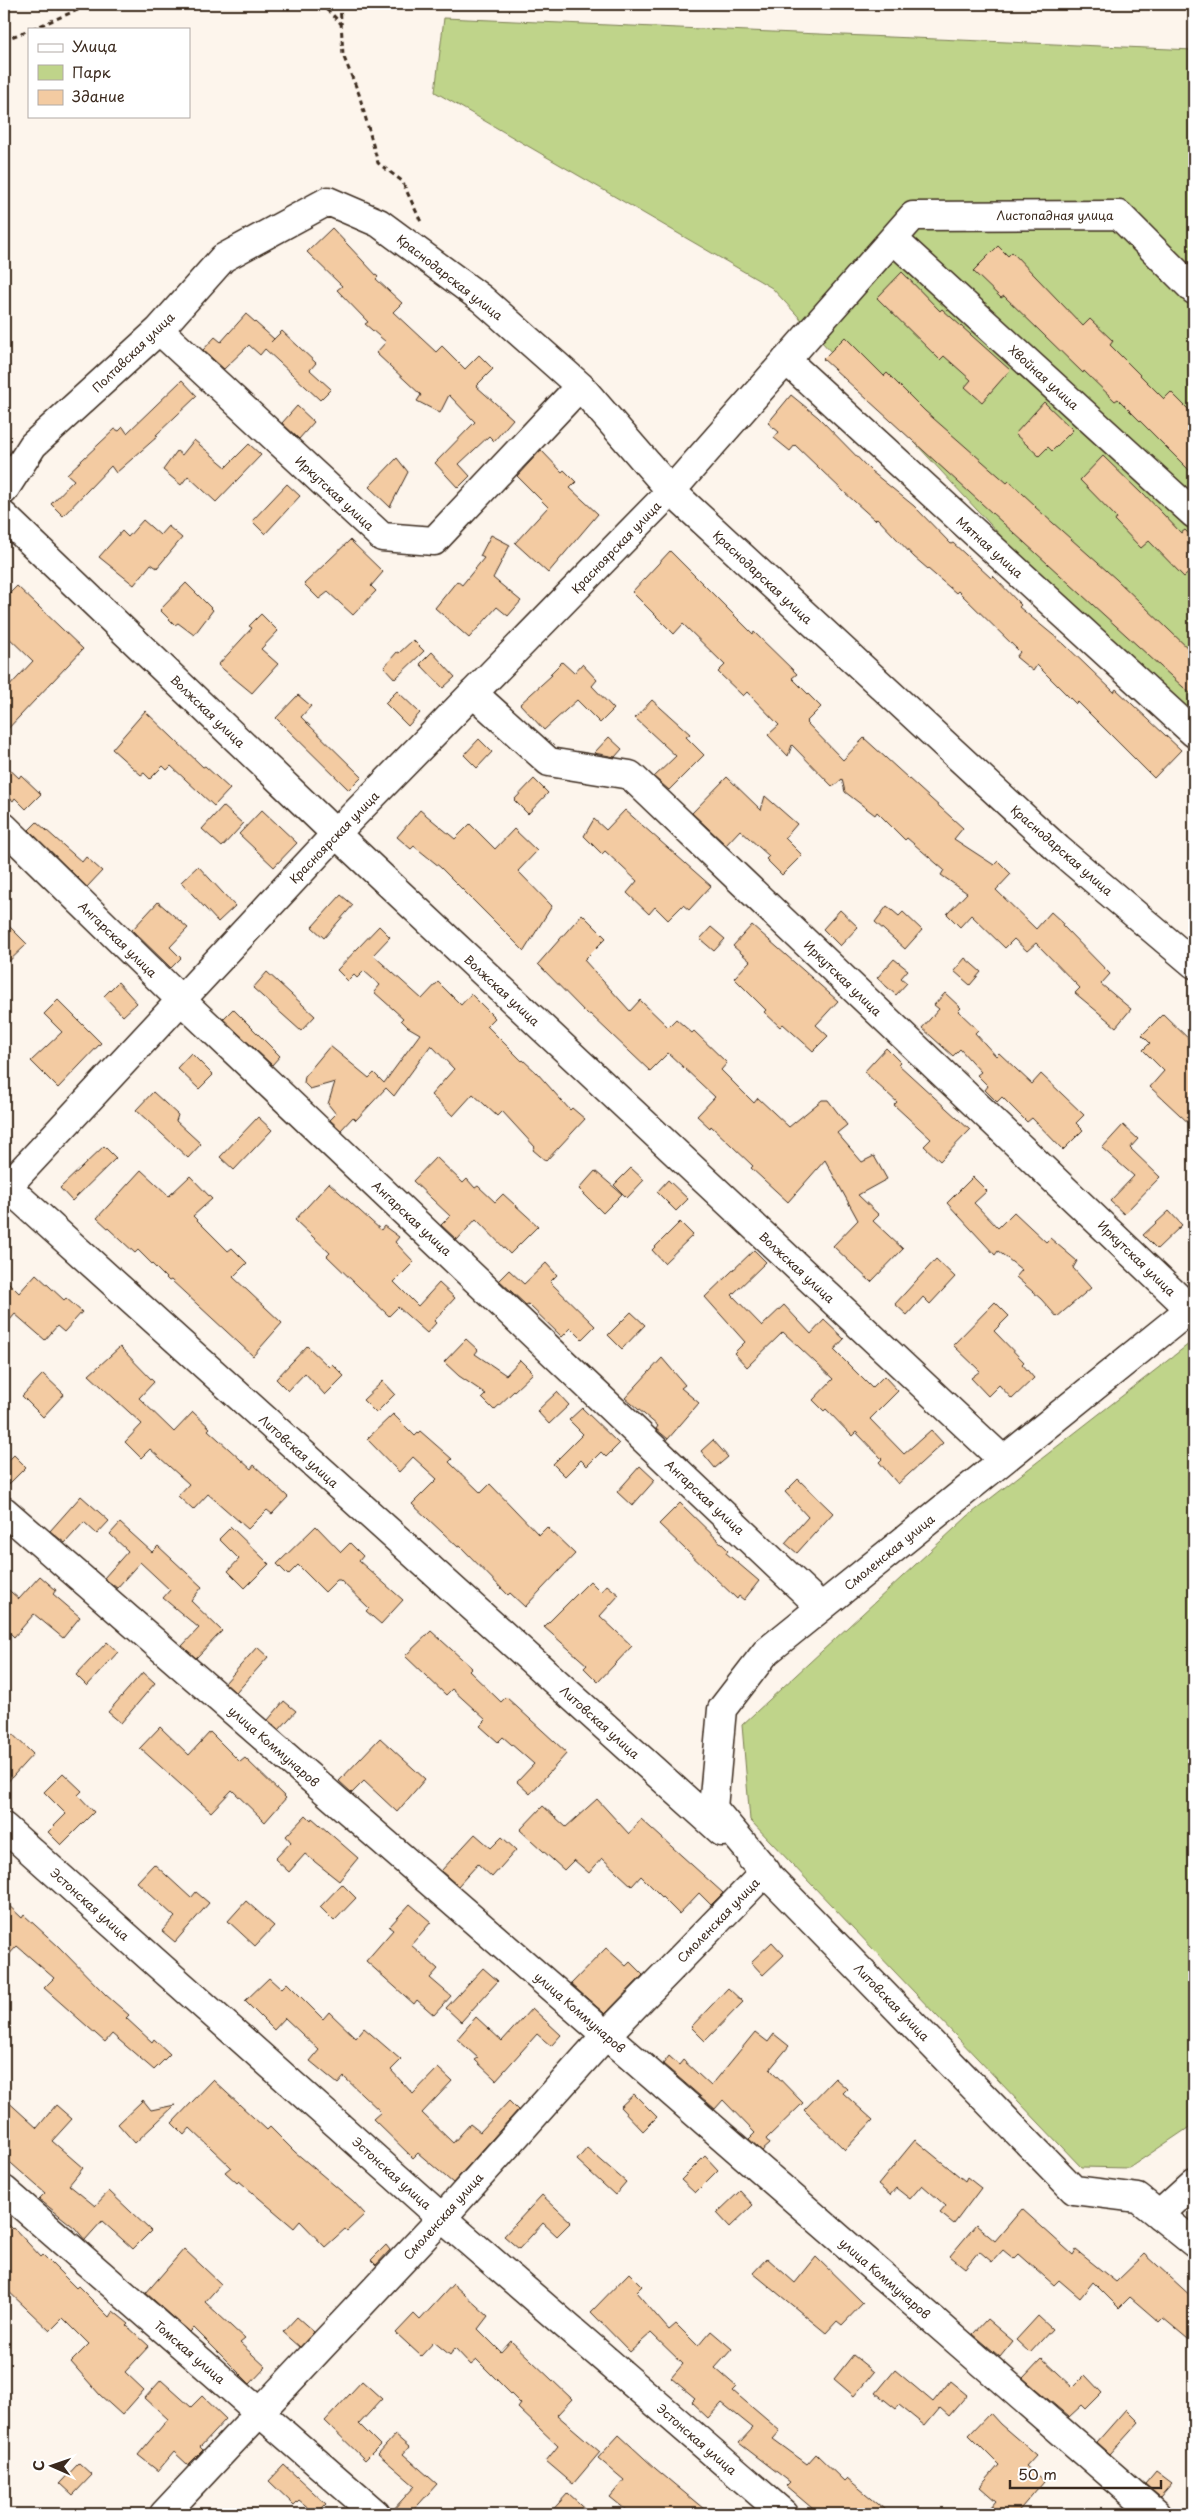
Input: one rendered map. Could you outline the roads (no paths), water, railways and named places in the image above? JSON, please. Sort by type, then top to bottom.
[{"type":"street","name":"Полтавская улица","points":[[4,490],[32,445],[159,330],[223,258],[328,201]]},
{"type":"street","name":"Краснодарская улица","points":[[328,201],[379,223],[482,299],[580,386],[670,491],[1058,849],[1194,964]]},
{"type":"street","name":"Листопадная улица","points":[[913,216],[1119,215],[1194,290]]},
{"type":"street","name":"Красноярская улица","points":[[5,1187],[336,834],[670,491],[913,216]]},
{"type":"street","name":"Хвойная улица","points":[[893,239],[1194,514]]},
{"type":"street","name":"Иркутская улица","points":[[159,330],[382,537],[434,541],[580,386]]},
{"type":"street","name":"Мятная улица","points":[[786,360],[1194,733]]},
{"type":"street","name":"Волжская улица","points":[[4,516],[336,834],[1003,1460]]},
{"type":"street","name":"Иркутская улица","points":[[473,693],[549,762],[630,775],[1192,1307]]},
{"type":"street","name":"Ангарская улица","points":[[4,828],[181,1000],[822,1607]]},
{"type":"street","name":"Литовская улица","points":[[5,1187],[766,1871],[1074,2190],[1138,2198],[1194,2243]]},
{"type":"street","name":"Смоленская улица","points":[[164,2514],[442,2218],[606,2035],[766,1871],[713,1808],[722,1709],[766,1652],[1192,1307]]},
{"type":"street","name":"улица Коммунаров","points":[[4,1511],[1156,2514]]},
{"type":"street","name":"Эстонская улица","points":[[4,1827],[442,2218],[784,2514]]},
{"type":"street","points":[[1159,2214],[1194,2183]]},
{"type":"street","name":"Томская улица","points":[[4,2190],[376,2514]]}]
